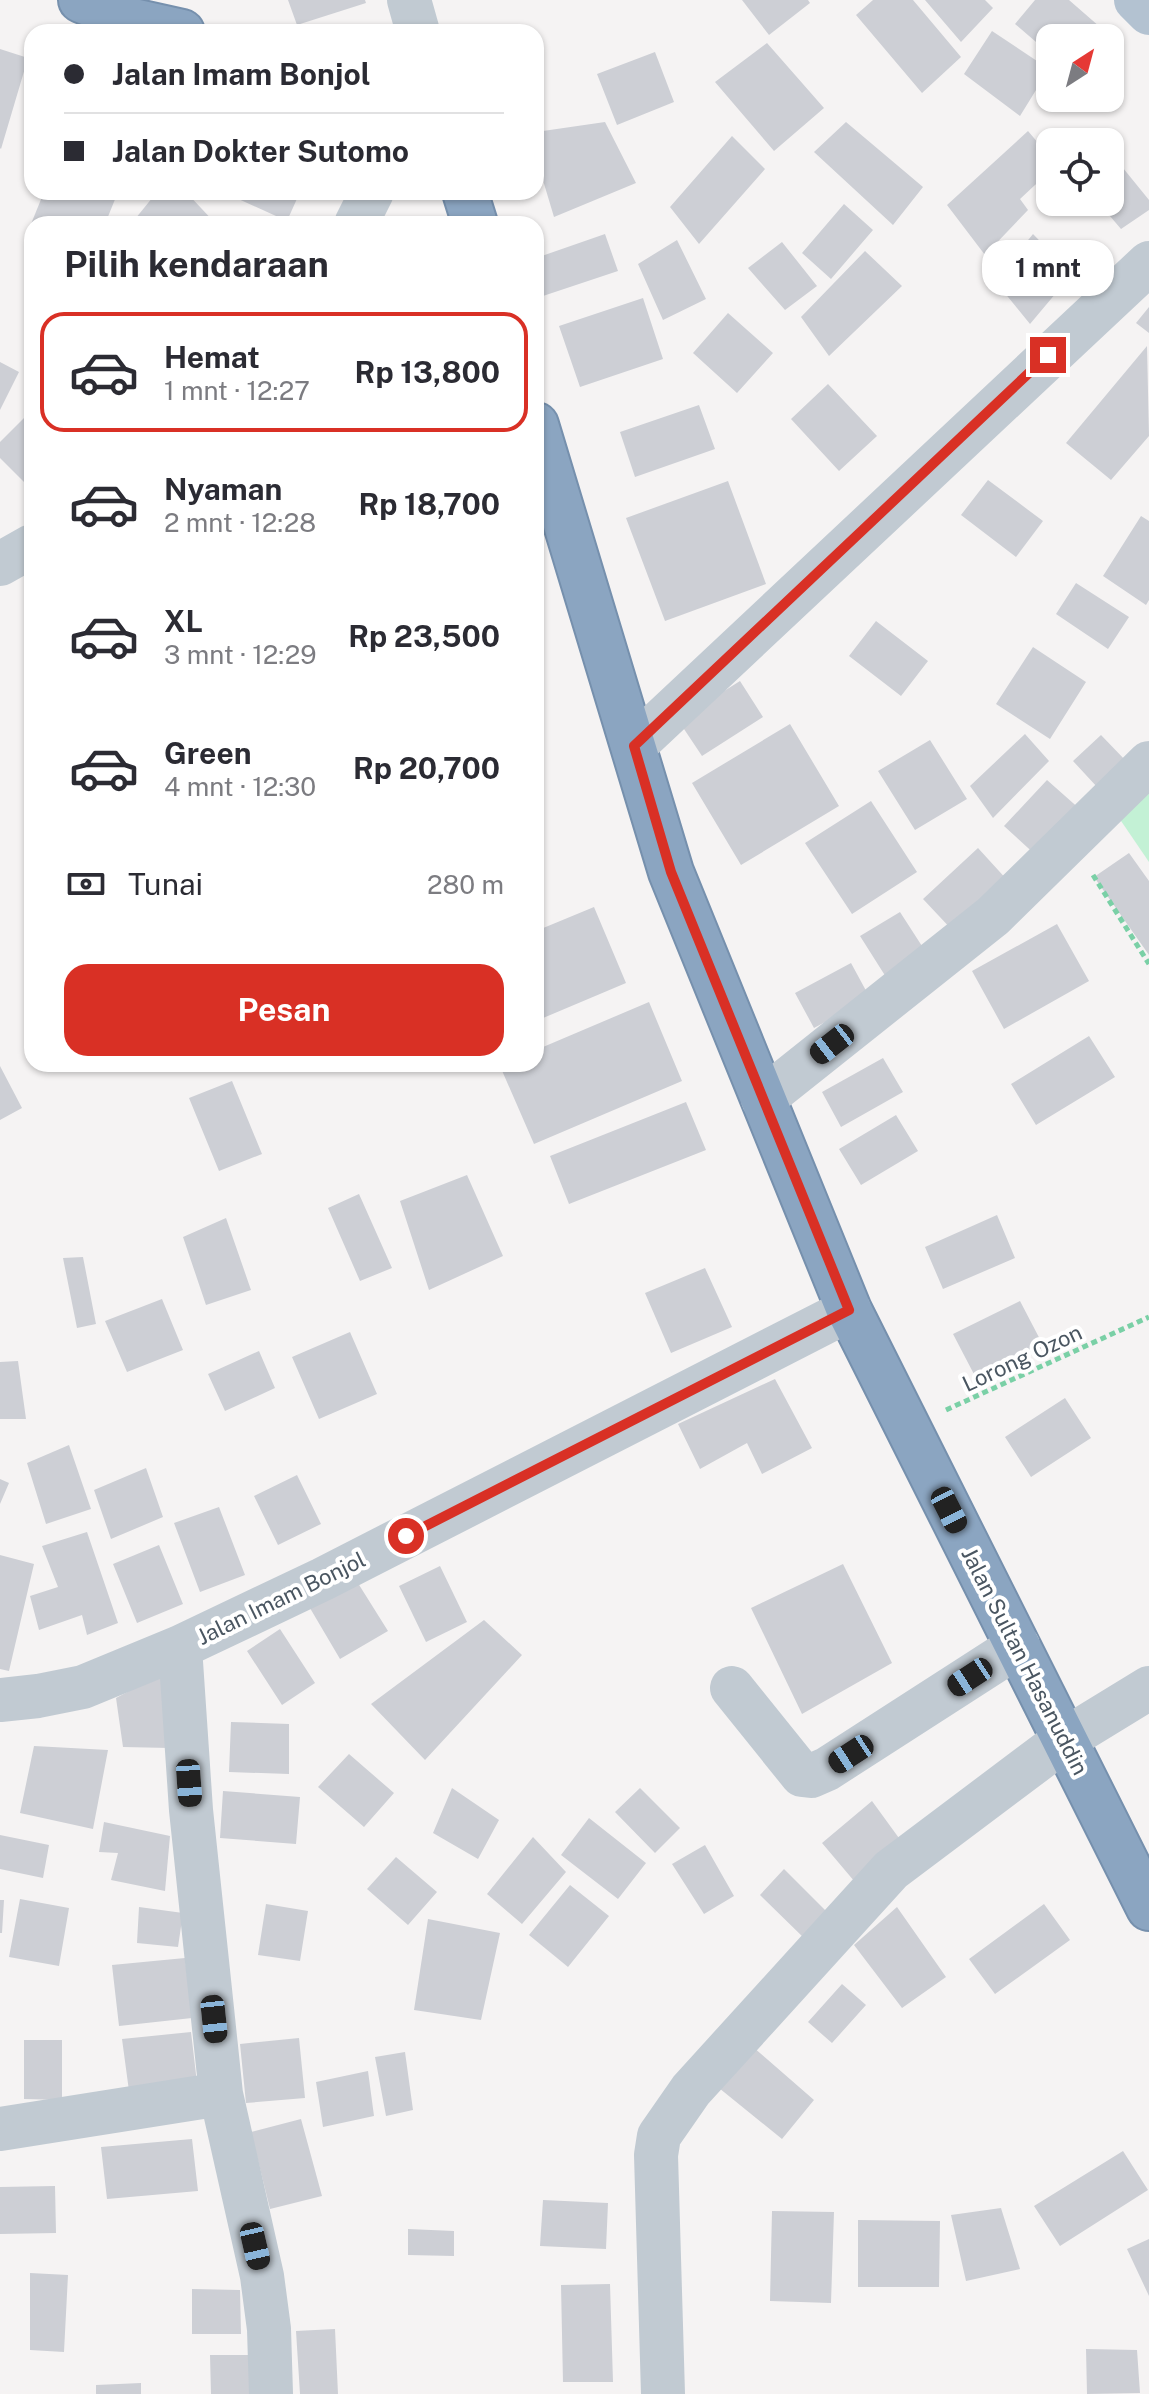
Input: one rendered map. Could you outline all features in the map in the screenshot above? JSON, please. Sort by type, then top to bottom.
[{"type":"highway","points":[[81,0],[146,24]]},
{"type":"highway","name":"Jalan Sultan Hasanuddin","points":[[544,451],[671,872],[849,1310],[1149,1908]]},
{"type":"main road","points":[[1136,0],[1149,13]]},
{"type":"street","points":[[409,0],[416,24]]},
{"type":"street","points":[[634,746],[1149,263]]},
{"type":"street","points":[[0,564],[24,550]]},
{"type":"street","points":[[763,1099],[993,916],[1149,763]]},
{"type":"street","name":"Jalan Imam Bonjol","points":[[0,1700],[83,1687],[180,1647],[323,1579],[849,1310]]},
{"type":"street","points":[[732,1688],[802,1775],[811,1776],[827,1769],[1018,1646]]},
{"type":"street","points":[[180,1647],[191,1810],[221,2094],[262,2276],[269,2329],[271,2394]]},
{"type":"street","points":[[663,2394],[656,2155],[659,2136],[722,2053],[891,1870],[1064,1740],[1149,1688]]},
{"type":"street","points":[[0,2129],[221,2094]]},
{"type":"path","points":[[1091,873],[1149,964]]},
{"type":"path","name":"Lorong Ozon","points":[[908,1428],[1149,1317]]},
{"type":"green space","points":[[1149,784],[1149,862],[1117,815]]},
{"type":"building","points":[[288,0],[365,0],[366,3],[300,24],[297,24]]},
{"type":"building","points":[[742,0],[808,0],[810,3],[769,35]]},
{"type":"building","points":[[873,0],[913,0],[961,57],[922,93],[856,15]]},
{"type":"building","points":[[925,0],[985,0],[993,8],[961,42]]},
{"type":"building","points":[[1035,0],[1069,0],[1097,24],[1036,24],[1036,42],[1015,24]]},
{"type":"building","points":[[992,31],[1036,60],[1036,90],[1020,116],[964,74]]},
{"type":"building","points":[[767,43],[824,108],[774,151],[715,82]]},
{"type":"building","points":[[0,49],[24,57],[24,71],[0,148]]},
{"type":"building","points":[[655,52],[674,102],[617,125],[597,74]]},
{"type":"building","points":[[605,122],[636,183],[554,217],[544,184],[544,131]]},
{"type":"building","points":[[846,122],[923,187],[893,225],[814,152]]},
{"type":"building","points":[[1028,131],[1036,140],[1036,184],[1020,199],[1028,210],[985,255],[947,205]]},
{"type":"building","points":[[732,136],[765,169],[699,244],[670,207]]},
{"type":"building","points":[[1124,169],[1149,200],[1149,210],[1121,229],[1110,216],[1124,216]]},
{"type":"building","points":[[41,200],[115,200],[108,216],[34,216]]},
{"type":"building","points":[[150,200],[194,200],[208,216],[138,216]]},
{"type":"building","points":[[241,200],[296,200],[289,216],[276,216]]},
{"type":"building","points":[[844,204],[873,230],[831,279],[802,253]]},
{"type":"building","points":[[605,234],[618,271],[544,296],[544,255]]},
{"type":"building","points":[[1033,234],[1072,274],[1030,324],[995,281]]},
{"type":"building","points":[[677,240],[706,299],[663,320],[638,264]]},
{"type":"building","points":[[782,242],[817,286],[785,310],[748,268]]},
{"type":"building","points":[[865,251],[902,286],[829,356],[801,317]]},
{"type":"building","points":[[643,298],[663,359],[580,387],[559,326]]},
{"type":"building","points":[[1149,307],[1149,333],[1136,323]]},
{"type":"building","points":[[728,313],[773,353],[737,393],[693,353]]},
{"type":"building","points":[[1147,346],[1149,436],[1111,480],[1066,443]]},
{"type":"building","points":[[0,362],[19,372],[0,410]]},
{"type":"building","points":[[828,384],[877,436],[839,471],[791,419]]},
{"type":"building","points":[[699,405],[715,449],[635,477],[620,432]]},
{"type":"building","points":[[24,418],[24,482],[0,458],[0,442]]},
{"type":"building","points":[[988,480],[1043,521],[1016,557],[961,515]]},
{"type":"building","points":[[728,481],[766,584],[665,621],[626,518]]},
{"type":"building","points":[[1141,516],[1149,521],[1149,600],[1146,605],[1103,576]]},
{"type":"building","points":[[1076,583],[1129,617],[1108,649],[1056,614]]},
{"type":"building","points":[[876,621],[928,661],[901,696],[849,656]]},
{"type":"building","points":[[1033,647],[1086,682],[1050,739],[996,704]]},
{"type":"building","points":[[740,681],[763,717],[702,756],[678,720]]},
{"type":"building","points":[[790,724],[839,806],[741,865],[692,783]]},
{"type":"building","points":[[1025,734],[1049,761],[993,818],[970,786]]},
{"type":"building","points":[[1101,735],[1127,762],[1098,788],[1073,761]]},
{"type":"building","points":[[930,740],[967,799],[915,830],[878,771]]},
{"type":"building","points":[[1047,780],[1082,811],[1039,858],[1004,826]]},
{"type":"building","points":[[871,801],[917,872],[852,914],[805,843]]},
{"type":"building","points":[[978,848],[1009,882],[954,932],[923,899]]},
{"type":"building","points":[[1129,853],[1149,881],[1149,955],[1094,877]]},
{"type":"building","points":[[594,907],[626,983],[544,1018],[544,928]]},
{"type":"building","points":[[900,912],[931,960],[891,985],[860,936]]},
{"type":"building","points":[[1057,924],[1089,981],[1004,1029],[972,971]]},
{"type":"building","points":[[851,963],[870,998],[814,1028],[795,993]]},
{"type":"building","points":[[649,1002],[682,1081],[534,1144],[503,1072],[544,1072],[544,1047]]},
{"type":"building","points":[[1089,1036],[1115,1077],[1036,1125],[1011,1084]]},
{"type":"building","points":[[883,1058],[903,1092],[841,1127],[822,1092]]},
{"type":"building","points":[[0,1066],[22,1108],[0,1120]]},
{"type":"building","points":[[232,1081],[262,1154],[219,1171],[189,1098]]},
{"type":"building","points":[[686,1102],[706,1150],[569,1204],[550,1156]]},
{"type":"building","points":[[896,1115],[918,1151],[861,1185],[839,1149]]},
{"type":"building","points":[[467,1175],[503,1256],[429,1290],[400,1201]]},
{"type":"building","points":[[359,1194],[392,1268],[360,1281],[328,1208]]},
{"type":"building","points":[[997,1215],[1015,1258],[943,1289],[925,1247]]},
{"type":"building","points":[[226,1218],[251,1290],[206,1305],[183,1237]]},
{"type":"building","points":[[83,1257],[96,1324],[77,1328],[63,1258]]},
{"type":"building","points":[[705,1268],[732,1327],[671,1353],[645,1293]]},
{"type":"building","points":[[162,1299],[183,1350],[127,1372],[105,1321]]},
{"type":"building","points":[[1020,1301],[1044,1347],[977,1380],[953,1334]]},
{"type":"building","points":[[350,1332],[377,1394],[319,1419],[292,1357]]},
{"type":"building","points":[[259,1351],[275,1388],[225,1411],[208,1374]]},
{"type":"building","points":[[18,1361],[26,1419],[0,1419],[0,1362]]},
{"type":"building","points":[[775,1379],[812,1448],[762,1474],[747,1443],[700,1469],[678,1424]]},
{"type":"building","points":[[1065,1398],[1091,1438],[1031,1477],[1005,1437]]},
{"type":"building","points":[[69,1445],[91,1509],[46,1524],[27,1463]]},
{"type":"building","points":[[146,1468],[163,1517],[111,1539],[94,1490]]},
{"type":"building","points":[[297,1475],[321,1524],[278,1545],[254,1496]]},
{"type":"building","points":[[0,1479],[9,1483],[0,1504]]},
{"type":"building","points":[[219,1507],[245,1575],[200,1592],[174,1523]]},
{"type":"building","points":[[87,1532],[118,1623],[87,1635],[82,1615],[39,1630],[30,1596],[58,1587],[42,1546]]},
{"type":"building","points":[[159,1545],[183,1604],[137,1623],[113,1564]]},
{"type":"building","points":[[0,1555],[34,1564],[9,1671],[0,1669]]},
{"type":"building","points":[[843,1564],[892,1663],[802,1714],[751,1608]]},
{"type":"building","points":[[440,1566],[467,1622],[426,1642],[399,1586]]},
{"type":"building","points":[[356,1580],[388,1631],[340,1659],[307,1603]]},
{"type":"building","points":[[484,1620],[522,1655],[425,1760],[371,1704]]},
{"type":"building","points":[[280,1629],[315,1683],[282,1705],[247,1651]]},
{"type":"building","points":[[165,1672],[170,1748],[123,1747],[116,1698]]},
{"type":"building","points":[[231,1722],[289,1724],[289,1774],[229,1772]]},
{"type":"building","points":[[34,1746],[108,1750],[93,1829],[20,1813]]},
{"type":"building","points":[[349,1754],[394,1793],[364,1827],[318,1787]]},
{"type":"building","points":[[452,1788],[499,1820],[478,1859],[433,1833]]},
{"type":"building","points":[[640,1788],[680,1828],[655,1853],[615,1812]]},
{"type":"building","points":[[223,1791],[300,1797],[296,1844],[220,1838]]},
{"type":"building","points":[[872,1801],[904,1845],[860,1888],[822,1843]]},
{"type":"building","points":[[589,1818],[646,1863],[618,1899],[561,1855]]},
{"type":"building","points":[[104,1822],[170,1836],[165,1891],[111,1880],[118,1853],[99,1852]]},
{"type":"building","points":[[0,1835],[49,1845],[43,1878],[0,1869]]},
{"type":"building","points":[[533,1837],[566,1872],[522,1924],[487,1894]]},
{"type":"building","points":[[705,1845],[734,1896],[704,1914],[672,1864]]},
{"type":"building","points":[[396,1857],[437,1892],[408,1925],[367,1889]]},
{"type":"building","points":[[784,1869],[831,1916],[806,1940],[760,1895]]},
{"type":"building","points":[[570,1885],[609,1916],[568,1967],[529,1935]]},
{"type":"building","points":[[20,1899],[69,1908],[59,1966],[9,1957]]},
{"type":"building","points":[[0,1900],[4,1900],[2,1933],[0,1933]]},
{"type":"building","points":[[266,1904],[308,1911],[300,1961],[258,1955]]},
{"type":"building","points":[[1044,1904],[1070,1940],[995,1994],[969,1959]]},
{"type":"building","points":[[139,1907],[183,1913],[178,1947],[137,1943]]},
{"type":"building","points":[[897,1907],[946,1977],[902,2008],[854,1945]]},
{"type":"building","points":[[428,1919],[500,1933],[481,2020],[414,2010]]},
{"type":"building","points":[[185,1958],[192,2018],[119,2026],[112,1965]]},
{"type":"building","points":[[842,1984],[866,2005],[832,2043],[808,2022]]},
{"type":"building","points":[[191,2032],[197,2083],[129,2091],[122,2039]]},
{"type":"building","points":[[299,2038],[305,2098],[246,2103],[240,2044]]},
{"type":"building","points":[[24,2040],[62,2040],[62,2100],[24,2099]]},
{"type":"building","points":[[753,2047],[814,2100],[782,2139],[719,2088]]},
{"type":"building","points":[[405,2052],[413,2110],[386,2116],[375,2057]]},
{"type":"building","points":[[368,2071],[374,2116],[323,2127],[316,2082]]},
{"type":"building","points":[[301,2119],[322,2196],[270,2209],[251,2132]]},
{"type":"building","points":[[192,2139],[198,2191],[107,2199],[101,2147]]},
{"type":"building","points":[[1123,2151],[1148,2190],[1060,2246],[1034,2206]]},
{"type":"building","points":[[55,2186],[56,2233],[0,2234],[0,2187]]},
{"type":"building","points":[[543,2200],[608,2203],[606,2249],[540,2246]]},
{"type":"building","points":[[1001,2208],[1020,2269],[966,2281],[951,2215]]},
{"type":"building","points":[[772,2211],[834,2212],[831,2303],[770,2301]]},
{"type":"building","points":[[858,2220],[940,2221],[939,2287],[858,2287]]},
{"type":"building","points":[[408,2229],[454,2231],[454,2256],[408,2255]]},
{"type":"building","points":[[1149,2239],[1149,2296],[1127,2249]]},
{"type":"building","points":[[30,2273],[68,2275],[64,2352],[30,2350]]},
{"type":"building","points":[[610,2284],[613,2382],[563,2382],[561,2285]]},
{"type":"building","points":[[192,2289],[240,2290],[241,2334],[192,2334]]},
{"type":"building","points":[[335,2329],[338,2394],[300,2394],[296,2331]]},
{"type":"building","points":[[1086,2349],[1137,2350],[1140,2393],[1087,2394]]},
{"type":"building","points":[[210,2355],[255,2355],[255,2394],[211,2394]]},
{"type":"building","points":[[141,2383],[141,2394],[96,2394],[96,2385]]},
{"type":"route","points":[[406,1536],[849,1310],[671,872],[634,746],[1048,355]]}]
